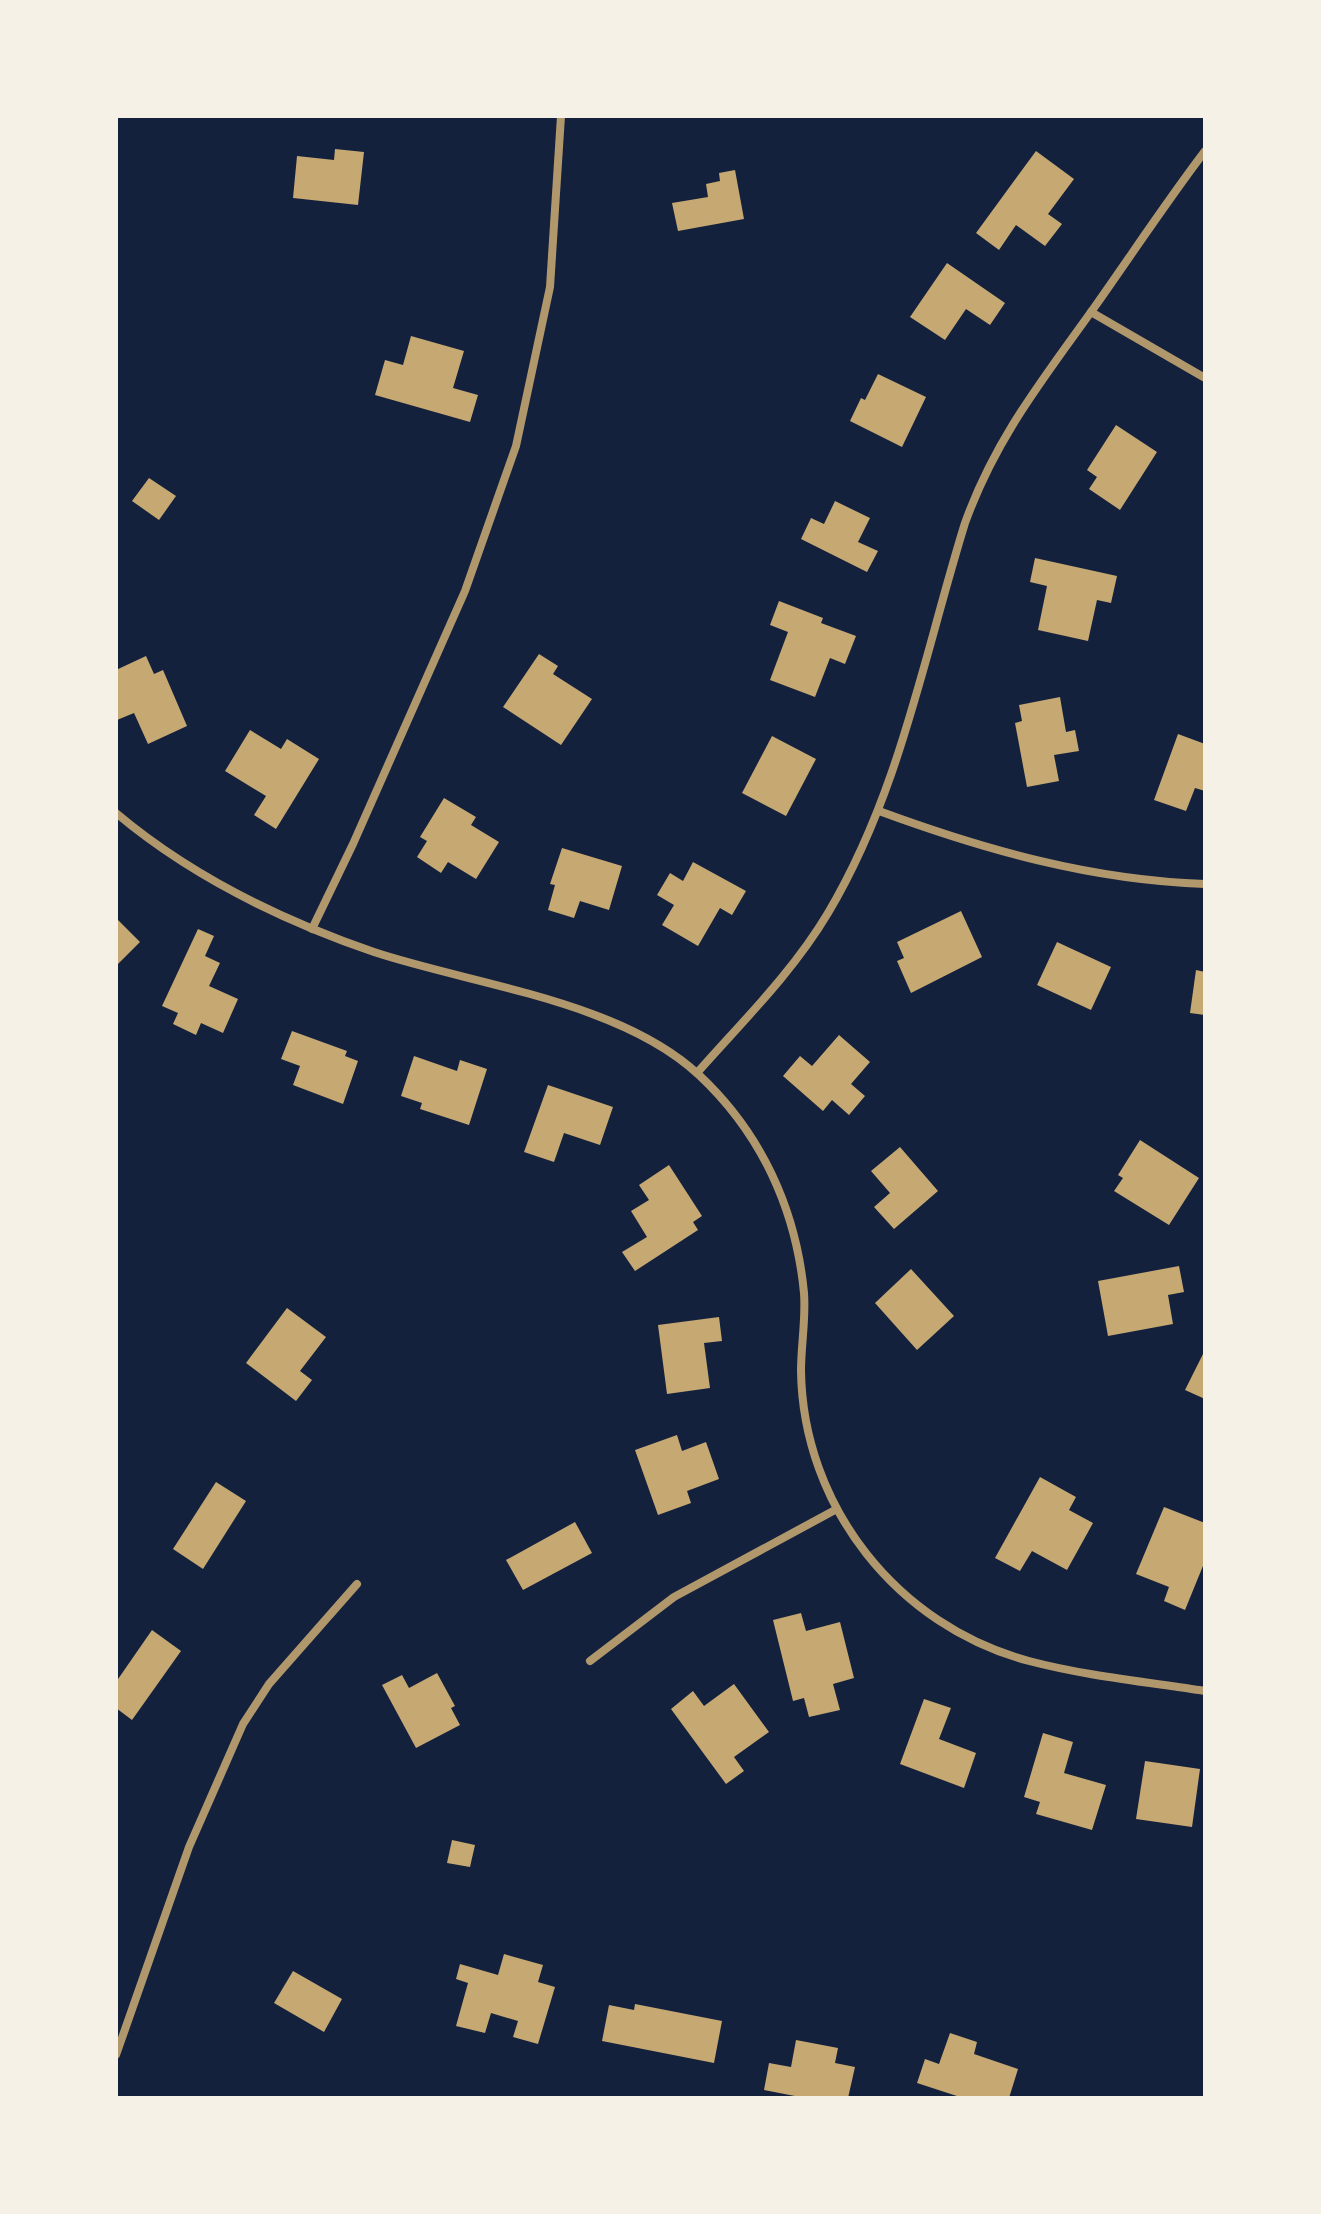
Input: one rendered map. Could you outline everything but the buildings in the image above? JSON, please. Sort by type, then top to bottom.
[{"type":"street","points":[[312,929],[465,591],[516,446],[550,287],[561,116]]},
{"type":"street","points":[[697,1073],[795,960],[828,914],[879,811],[904,740],[953,561],[978,487],[1005,436],[1051,364],[1205,151]]},
{"type":"street","points":[[1091,312],[1205,378]]},
{"type":"street","points":[[879,811],[955,839],[1021,858],[1098,874],[1205,884]]},
{"type":"street","points":[[116,813],[199,873],[237,895],[312,929],[376,953],[550,1001],[612,1022],[655,1044],[697,1073],[758,1147],[772,1171],[790,1215],[797,1241],[804,1297],[801,1371],[805,1420],[814,1457],[835,1510],[881,1572],[953,1629],[1026,1660],[1205,1691]]},
{"type":"street","points":[[590,1661],[674,1597],[835,1510]]},
{"type":"street","points":[[116,2055],[189,1847],[243,1724],[269,1684],[357,1584]]}]
